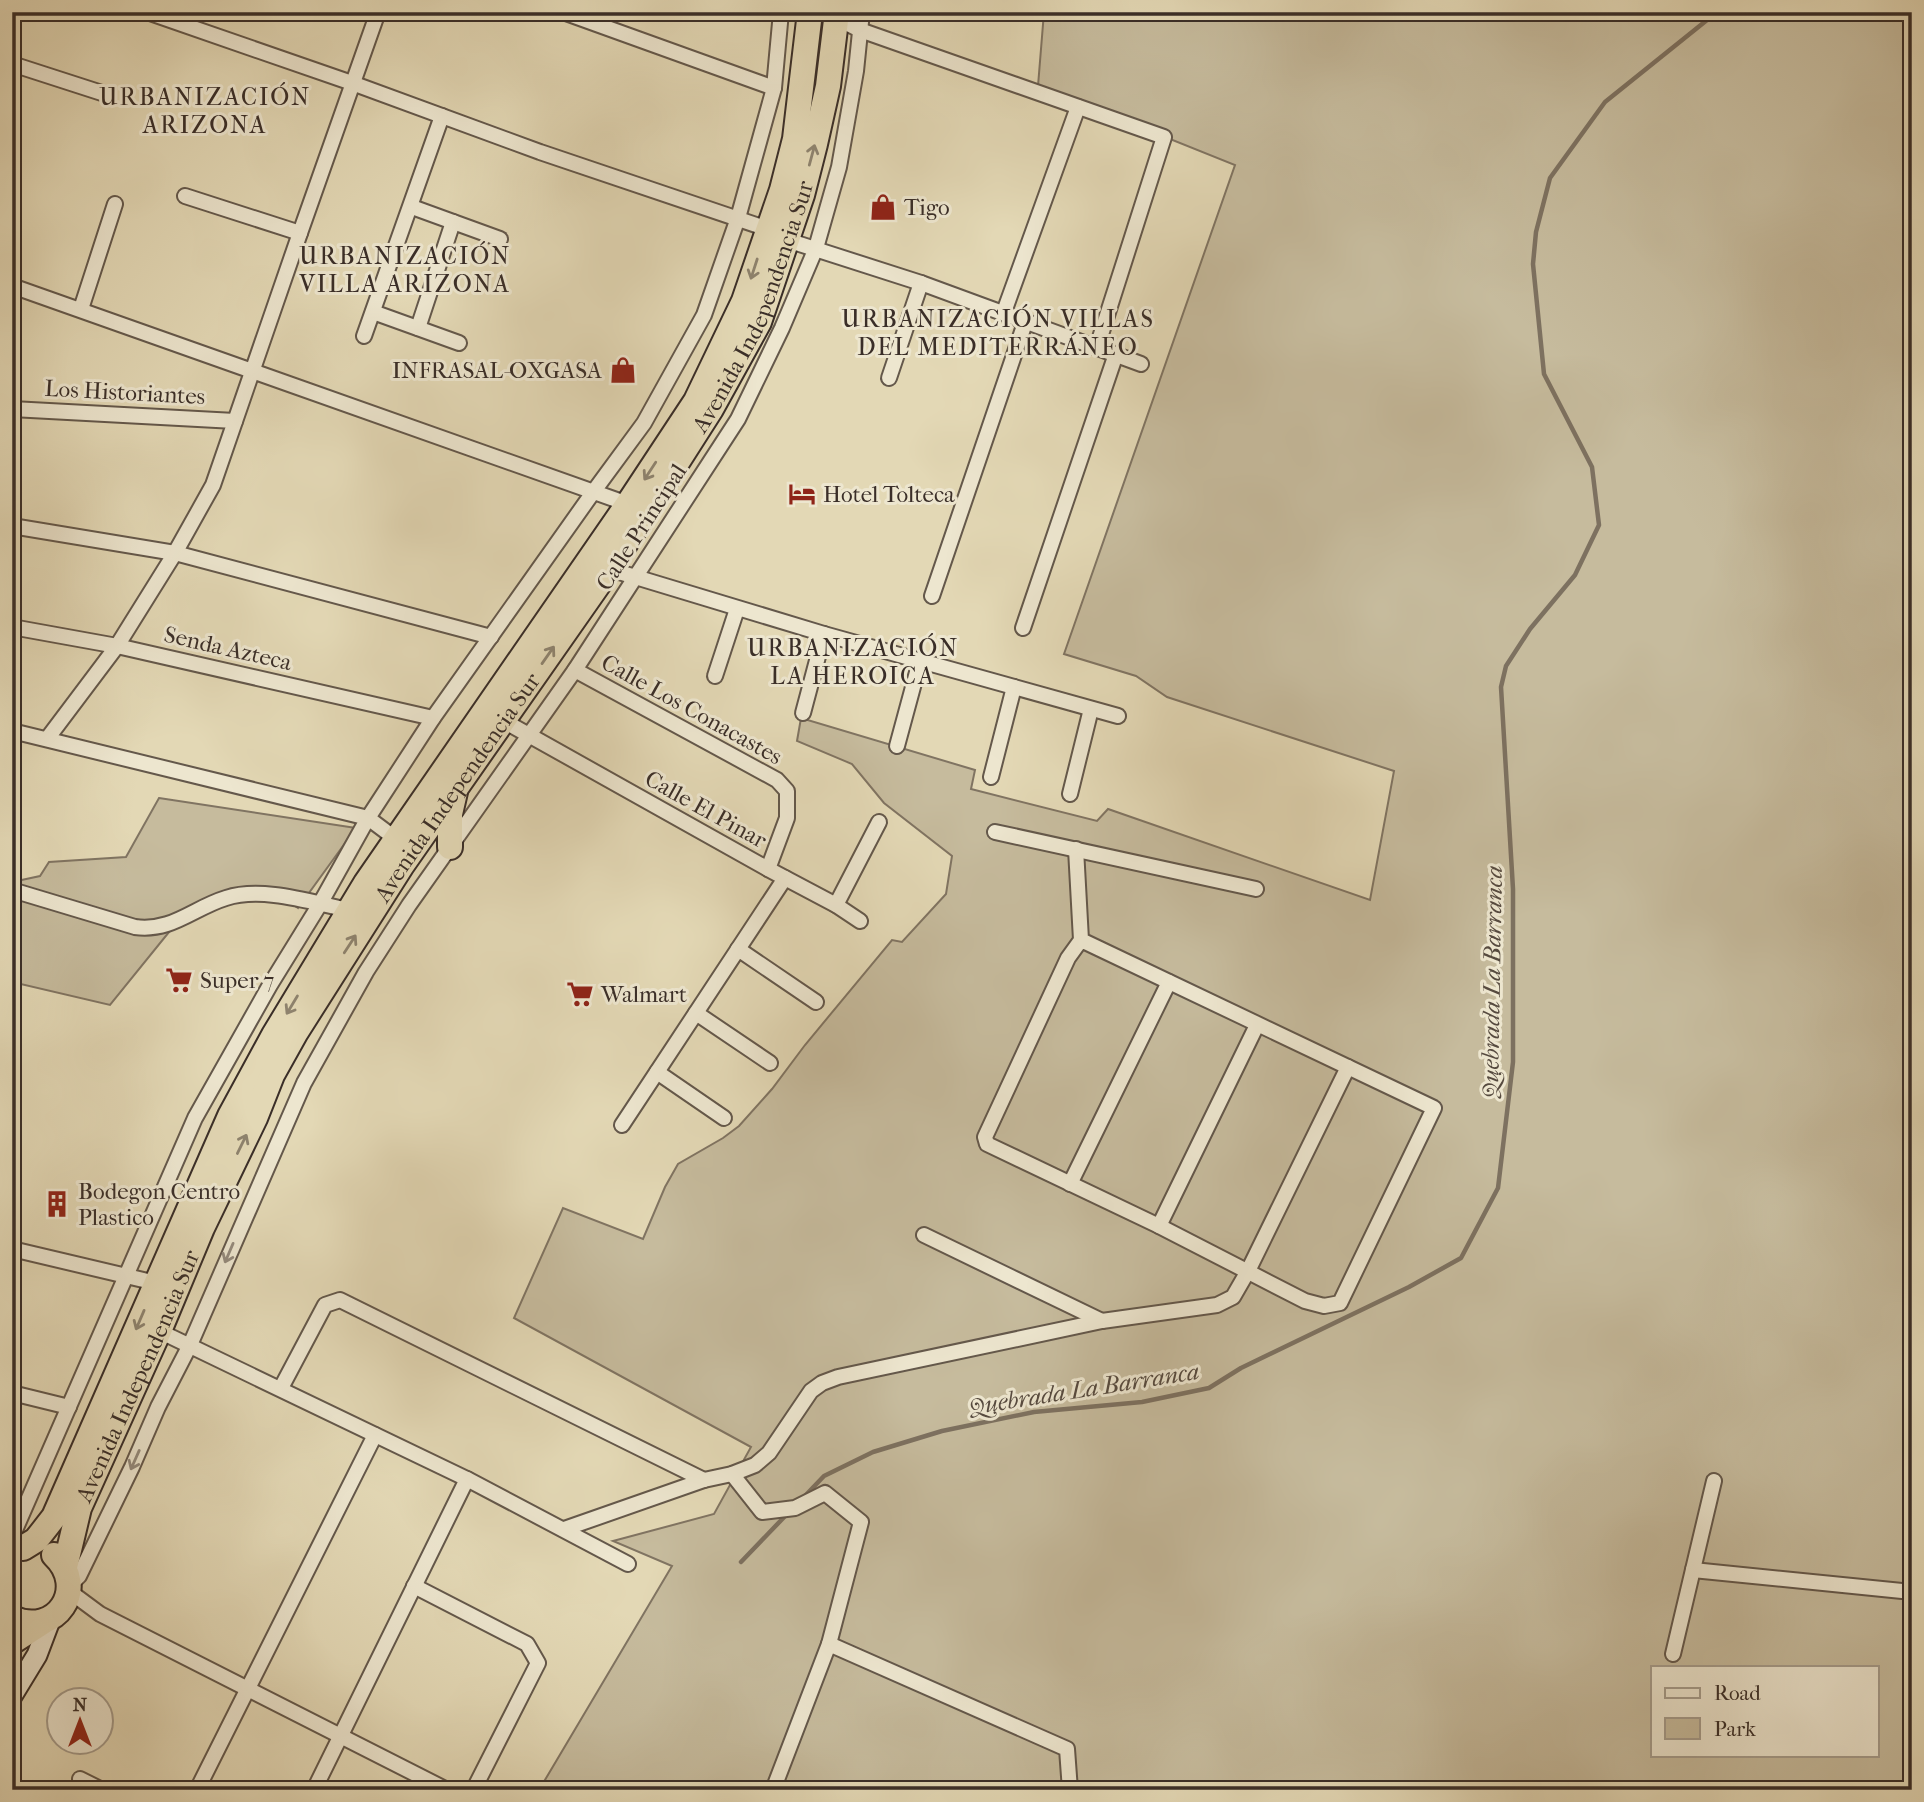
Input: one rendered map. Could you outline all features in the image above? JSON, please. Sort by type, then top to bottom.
[{"type":"highway","name":"Avenida Independencia Sur","points":[[60,1599],[79,1508],[272,1075],[341,959],[457,783],[609,569],[711,409],[759,322],[777,234],[782,190],[794,139],[810,12]]},
{"type":"highway","name":"Avenida Independencia Sur","points":[[16,1546],[36,1540],[54,1517],[230,1116],[349,910],[696,401],[777,234],[802,195],[822,115],[836,15]]},
{"type":"highway","points":[[450,847],[450,814],[457,783]]},
{"type":"highway","points":[[16,1546],[47,1550],[60,1599]]},
{"type":"highway","points":[[12,1618],[23,1622],[60,1599]]},
{"type":"highway","points":[[12,1642],[60,1599]]},
{"type":"street","points":[[147,12],[540,152],[738,218],[1141,363]]},
{"type":"street","points":[[47,739],[117,646],[214,485],[352,83],[379,12]]},
{"type":"street","points":[[564,12],[774,88]]},
{"type":"street","points":[[16,1546],[69,1406],[195,1118],[368,818],[433,718],[644,423],[704,315],[738,218],[774,88],[781,12]]},
{"type":"street","name":"Calle Principal","points":[[60,1599],[79,1576],[190,1345],[304,1083],[366,972],[575,670],[738,419],[782,328],[816,248],[839,167],[862,12]]},
{"type":"street","points":[[836,15],[860,30],[1164,137],[1097,347]]},
{"type":"street","points":[[12,64],[108,95]]},
{"type":"street","points":[[1004,312],[1078,107]]},
{"type":"street","points":[[365,336],[442,116]]},
{"type":"street","points":[[185,196],[300,233]]},
{"type":"street","points":[[81,309],[115,204]]},
{"type":"street","points":[[412,207],[500,239]]},
{"type":"street","points":[[418,328],[453,222]]},
{"type":"street","points":[[889,377],[922,283]]},
{"type":"street","points":[[12,286],[628,504]]},
{"type":"street","points":[[373,312],[459,343]]},
{"type":"street","points":[[932,596],[1026,320]]},
{"type":"street","points":[[1023,628],[1116,354]]},
{"type":"street","name":"Los Historiantes","points":[[12,409],[235,421]]},
{"type":"street","points":[[12,526],[175,553],[491,637]]},
{"type":"street","name":"Calle Principal","points":[[609,569],[737,609],[1118,716]]},
{"type":"street","points":[[715,676],[737,609]]},
{"type":"street","name":"Senda Azteca","points":[[12,627],[117,646],[433,718]]},
{"type":"street","points":[[803,713],[824,634]]},
{"type":"street","points":[[897,746],[919,661]]},
{"type":"street","name":"Calle Los Conacastes","points":[[575,670],[777,780],[787,791],[787,818],[768,869]]},
{"type":"street","points":[[991,777],[1014,687]]},
{"type":"street","points":[[1070,793],[1091,709]]},
{"type":"street","name":"Calle El Pinar","points":[[502,720],[836,905],[860,921]]},
{"type":"street","points":[[12,731],[368,818],[396,839]]},
{"type":"street","points":[[836,905],[879,822]]},
{"type":"street","points":[[995,832],[1256,890]]},
{"type":"street","points":[[1076,849],[1081,940],[1068,958],[985,1137],[987,1144],[1159,1226],[1305,1301],[1324,1306],[1340,1303],[1434,1108],[1081,940]]},
{"type":"street","points":[[622,1125],[785,878]]},
{"type":"street","points":[[12,890],[147,929],[167,926],[229,897],[284,896],[349,910]]},
{"type":"street","points":[[738,949],[816,1002]]},
{"type":"street","points":[[1070,1184],[1168,982]]},
{"type":"street","points":[[696,1013],[770,1063]]},
{"type":"street","points":[[1159,1226],[1257,1025]]},
{"type":"street","points":[[226,1064],[247,1083]]},
{"type":"street","points":[[564,1529],[755,1465],[769,1453],[811,1391],[838,1377],[1102,1321],[1217,1305],[1233,1297],[1348,1067]]},
{"type":"street","points":[[657,1072],[724,1118]]},
{"type":"street","points":[[924,1235],[1102,1321]]},
{"type":"street","points":[[12,1249],[156,1283]]},
{"type":"street","points":[[281,1388],[325,1305],[340,1300],[704,1480]]},
{"type":"street","points":[[159,1331],[467,1479],[628,1564]]},
{"type":"street","points":[[12,1393],[69,1406]]},
{"type":"street","points":[[197,1790],[375,1435]]},
{"type":"street","points":[[732,1474],[762,1512],[795,1508],[825,1493],[861,1522],[829,1644],[773,1790]]},
{"type":"street","points":[[314,1790],[467,1479]]},
{"type":"street","points":[[1674,1654],[1714,1481]]},
{"type":"street","points":[[1693,1570],[1912,1592]]},
{"type":"street","points":[[414,1586],[527,1644],[538,1663],[471,1790]]},
{"type":"street","points":[[60,1599],[100,1614],[341,1735],[429,1786],[447,1790]]},
{"type":"street","points":[[60,1599],[100,1614]]},
{"type":"street","points":[[12,1696],[37,1655],[60,1599]]},
{"type":"street","points":[[829,1644],[1068,1749],[1070,1790]]},
{"type":"street","points":[[80,1779],[102,1790]]},
{"type":"green space","points":[[1044,12],[1912,12],[1912,1790],[539,1790],[672,1566],[613,1541],[714,1514],[751,1447],[514,1318],[563,1208],[643,1239],[678,1164],[739,1126],[892,940],[902,942],[946,894],[952,856],[884,803],[852,764],[797,741],[801,718],[975,770],[971,789],[1097,821],[1108,809],[1370,900],[1394,771],[1167,697],[1136,676],[1064,654],[1235,165],[1038,86]]},
{"type":"green space","points":[[159,798],[356,828],[298,908],[283,901],[255,899],[228,902],[197,914],[169,932],[110,1005],[12,982],[12,882],[40,876],[49,862],[126,857]]},
{"type":"waterway","name":"Quebrada La Barranca","points":[[802,1499],[824,1476],[873,1452],[942,1431],[1034,1412],[1142,1402],[1209,1388],[1241,1368],[1409,1287],[1461,1258],[1498,1188],[1513,1062],[1513,889],[1501,687],[1506,666],[1530,629],[1575,575],[1599,525],[1592,467],[1544,374],[1533,264],[1536,232],[1550,178],[1605,102],[1717,12]]},
{"type":"waterway","name":"Quebrada La Barranca","points":[[741,1562],[789,1512]]},
{"type":"place","name":"Tigo","points":[[883,207]]},
{"type":"place","name":"INFRASAL-OXGASA","points":[[623,370]]},
{"type":"place","name":"Hotel Tolteca","points":[[802,494]]},
{"type":"place","name":"Super 7","points":[[179,980]]},
{"type":"place","name":"Walmart","points":[[580,994]]},
{"type":"place","name":"Bodegon Centro Plastico","points":[[57,1204]]},
{"type":"district","name":"URBANIZACIÓN ARIZONA","points":[[205,111]]},
{"type":"district","name":"URBANIZACIÓN VILLA ARIZONA","points":[[405,270]]},
{"type":"district","name":"URBANIZACIÓN VILLAS DEL MEDITERRÁNEO","points":[[998,333]]},
{"type":"district","name":"URBANIZACIÓN LA HEROICA","points":[[853,662]]}]
